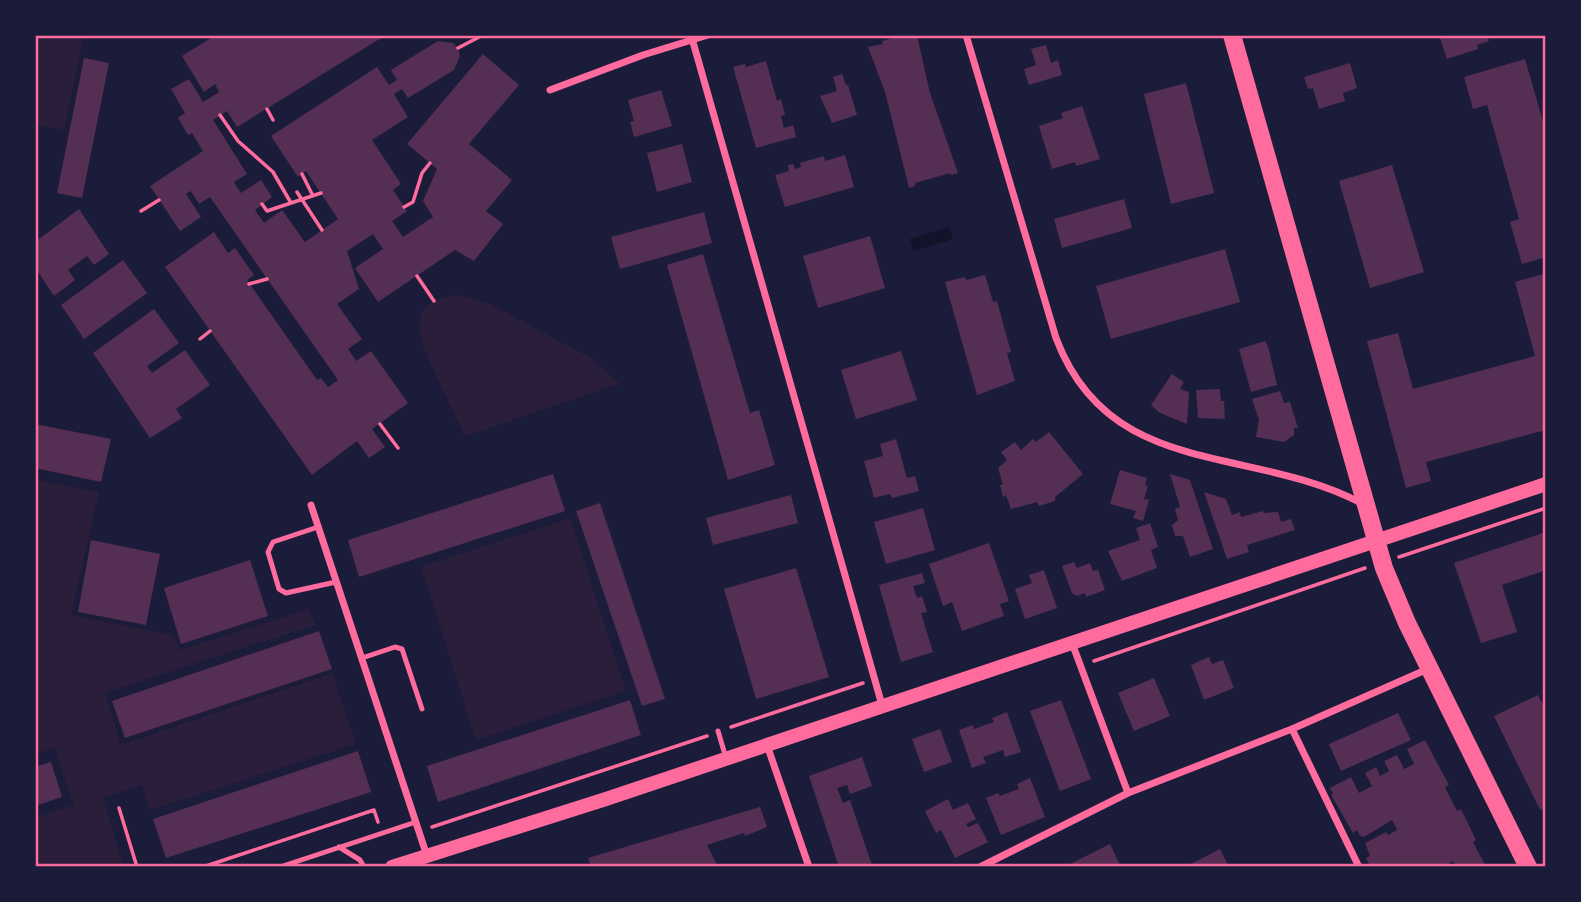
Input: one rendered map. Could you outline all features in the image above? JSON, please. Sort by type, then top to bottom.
[{"type":"main road","points":[[1233,35],[1382,563],[1407,623],[1528,867]]},
{"type":"main road","points":[[392,867],[606,799],[1546,484]]},
{"type":"street","points":[[550,90],[691,37],[708,35]]},
{"type":"street","points":[[966,35],[1056,338],[1069,369],[1089,397],[1115,420],[1152,440],[1332,489],[1365,505]]},
{"type":"street","points":[[691,37],[882,705]]},
{"type":"street","points":[[311,505],[427,856]]},
{"type":"street","points":[[1071,642],[1128,793]]},
{"type":"street","points":[[980,867],[1128,793],[1292,729],[1430,668]]},
{"type":"street","points":[[1292,729],[1359,867]]},
{"type":"street","points":[[767,744],[809,867]]},
{"type":"lane","points":[[318,527],[273,542],[268,552],[279,589],[286,593],[337,582]]},
{"type":"lane","points":[[362,658],[395,647],[402,649],[422,709]]},
{"type":"lane","points":[[718,731],[726,758]]},
{"type":"lane","points":[[280,867],[416,822]]},
{"type":"lane","points":[[339,847],[360,860],[364,867]]},
{"type":"path","points":[[458,48],[483,35]]},
{"type":"path","points":[[267,109],[273,120]]},
{"type":"path","points":[[220,115],[238,141],[273,172],[291,203]]},
{"type":"path","points":[[404,207],[413,202],[422,173],[430,163]]},
{"type":"path","points":[[302,174],[313,196]]},
{"type":"path","points":[[297,192],[322,230]]},
{"type":"path","points":[[262,204],[267,211],[321,193]]},
{"type":"path","points":[[141,211],[159,200]]},
{"type":"path","points":[[417,276],[433,301]]},
{"type":"path","points":[[250,284],[267,279]]},
{"type":"path","points":[[200,339],[210,331]]},
{"type":"path","points":[[380,424],[398,448]]},
{"type":"path","points":[[1080,665],[1546,508]]},
{"type":"path","points":[[418,832],[697,741],[718,731],[858,684]]},
{"type":"path","points":[[119,808],[137,867]]},
{"type":"path","points":[[202,867],[374,810],[382,833]]},
{"type":"shaded area","points":[[35,35],[84,35],[64,130],[35,124]]},
{"type":"shaded area","points":[[949,227],[953,239],[913,251],[910,239]]},
{"type":"shaded area","points":[[458,295],[492,305],[591,358],[620,384],[465,436],[425,350],[419,325],[428,306],[440,299]]},
{"type":"shaded area","points":[[35,480],[99,492],[71,615],[174,635],[180,650],[309,609],[315,625],[105,693],[121,745],[332,673],[356,744],[150,810],[142,785],[103,798],[124,867],[35,867],[35,818],[74,805],[55,748],[35,754]]},
{"type":"shaded area","points":[[570,518],[626,691],[476,740],[421,567]]},
{"type":"building","points":[[210,35],[386,35],[237,127],[227,111],[213,120],[247,174],[234,182],[241,193],[261,180],[272,197],[255,210],[264,223],[282,210],[305,242],[338,219],[306,171],[298,177],[271,136],[377,67],[389,85],[397,80],[391,70],[438,41],[453,43],[460,56],[454,70],[408,98],[402,89],[394,94],[408,117],[372,140],[401,184],[393,190],[407,211],[392,221],[403,237],[433,217],[423,201],[437,169],[407,144],[483,54],[519,85],[469,144],[512,180],[486,211],[503,224],[474,261],[455,250],[378,302],[355,268],[383,249],[373,234],[347,251],[359,289],[337,304],[362,339],[348,349],[356,361],[371,351],[408,403],[372,429],[385,447],[369,458],[357,441],[312,475],[165,267],[214,232],[228,253],[235,248],[254,275],[247,280],[317,380],[321,378],[328,387],[338,380],[210,197],[199,204],[191,191],[186,194],[201,217],[180,231],[150,186],[203,151],[192,133],[188,135],[178,118],[185,113],[171,89],[189,79],[203,102],[219,92],[215,84],[204,92],[182,56],[211,38]]},
{"type":"building","points":[[902,35],[903,38],[917,35],[930,93],[958,173],[915,183],[915,186],[909,188],[885,92],[868,47],[883,44],[882,41]]},
{"type":"building","points":[[1439,35],[1496,36],[1477,45],[1478,49],[1447,59]]},
{"type":"building","points":[[1046,45],[1051,63],[1058,60],[1062,75],[1029,85],[1024,69],[1036,65],[1031,49]]},
{"type":"building","points":[[84,58],[109,63],[82,198],[57,193]]},
{"type":"building","points":[[1525,59],[1546,132],[1546,257],[1522,264],[1510,222],[1519,219],[1487,105],[1473,109],[1464,77]]},
{"type":"building","points":[[766,61],[777,101],[781,99],[785,115],[781,116],[784,128],[793,125],[796,137],[756,148],[733,67],[745,64],[746,67]]},
{"type":"building","points":[[1350,63],[1357,88],[1343,93],[1345,101],[1319,109],[1313,88],[1308,89],[1304,77]]},
{"type":"building","points":[[842,74],[857,115],[832,123],[820,96],[837,91],[833,77]]},
{"type":"building","points":[[1186,83],[1214,193],[1171,204],[1144,94]]},
{"type":"building","points":[[661,90],[672,126],[634,137],[630,122],[634,121],[628,100]]},
{"type":"building","points":[[1082,106],[1100,159],[1076,166],[1075,162],[1052,169],[1039,126],[1063,118],[1061,113]]},
{"type":"building","points":[[682,144],[692,182],[657,192],[647,153]]},
{"type":"building","points":[[845,155],[854,187],[785,207],[775,175],[789,171],[788,165],[793,164],[795,169],[801,167],[800,163],[824,156],[825,161]]},
{"type":"building","points":[[1392,165],[1424,272],[1370,288],[1339,181]]},
{"type":"building","points":[[1124,199],[1132,228],[1062,248],[1054,219]]},
{"type":"building","points":[[79,209],[109,254],[94,265],[87,256],[68,270],[75,280],[54,296],[35,267],[35,242]]},
{"type":"building","points":[[704,212],[712,243],[620,269],[611,237]]},
{"type":"building","points":[[870,236],[885,288],[818,308],[803,256]]},
{"type":"building","points":[[1225,249],[1240,302],[1111,339],[1096,286]]},
{"type":"building","points":[[703,254],[750,413],[759,410],[775,465],[728,480],[667,265]]},
{"type":"building","points":[[123,260],[147,293],[84,339],[61,305]]},
{"type":"building","points":[[1546,273],[1546,430],[1426,462],[1431,481],[1406,488],[1367,341],[1398,333],[1413,389],[1535,356],[1515,282]]},
{"type":"building","points":[[985,275],[993,302],[997,301],[1011,352],[1007,353],[1015,381],[977,395],[945,282]]},
{"type":"building","points":[[154,309],[179,343],[147,366],[152,373],[185,350],[210,385],[176,409],[182,418],[150,438],[93,353]]},
{"type":"building","points":[[1265,341],[1277,385],[1251,392],[1239,349]]},
{"type":"building","points":[[901,351],[917,400],[856,419],[841,370]]},
{"type":"building","points":[[1172,374],[1184,382],[1180,389],[1189,392],[1187,424],[1160,413],[1151,405]]},
{"type":"building","points":[[1220,389],[1225,419],[1198,418],[1196,390]]},
{"type":"building","points":[[1280,391],[1284,403],[1290,402],[1298,428],[1294,428],[1294,435],[1284,442],[1256,437],[1259,420],[1252,399]]},
{"type":"building","points":[[35,424],[111,439],[101,482],[35,468]]},
{"type":"building","points":[[1049,432],[1083,474],[1055,497],[1055,501],[1039,506],[1037,502],[1011,509],[1006,495],[1003,497],[1000,485],[1003,485],[998,468],[1007,460],[1001,452],[1015,442],[1021,450],[1033,439],[1036,442]]},
{"type":"building","points":[[896,439],[907,478],[915,476],[919,491],[892,498],[890,494],[874,498],[864,461],[883,456],[880,444]]},
{"type":"building","points":[[1120,470],[1147,478],[1145,485],[1148,486],[1144,499],[1149,500],[1143,521],[1133,518],[1136,511],[1110,504]]},
{"type":"building","points":[[553,474],[565,511],[359,577],[348,540]]},
{"type":"building","points":[[1170,474],[1190,480],[1213,549],[1190,557],[1183,536],[1175,536],[1172,525],[1178,520],[1175,509],[1180,507]]},
{"type":"building","points":[[1204,492],[1226,499],[1232,515],[1240,512],[1241,517],[1263,511],[1278,512],[1281,522],[1291,519],[1295,530],[1247,545],[1249,552],[1227,559]]},
{"type":"building","points":[[791,495],[798,523],[713,545],[706,518]]},
{"type":"building","points":[[600,503],[665,699],[642,706],[576,511]]},
{"type":"building","points":[[923,508],[935,550],[886,564],[874,522]]},
{"type":"building","points":[[1150,523],[1158,547],[1151,550],[1157,568],[1122,581],[1108,551],[1140,540],[1136,528]]},
{"type":"building","points":[[1546,532],[1546,570],[1502,585],[1517,632],[1481,643],[1454,563]]},
{"type":"building","points":[[91,540],[160,554],[146,625],[78,612]]},
{"type":"building","points":[[989,543],[1009,601],[1000,604],[1004,616],[962,631],[952,602],[943,606],[929,564]]},
{"type":"building","points":[[250,560],[268,616],[181,644],[164,588]]},
{"type":"building","points":[[1074,562],[1077,568],[1090,563],[1093,571],[1098,570],[1105,590],[1086,597],[1085,593],[1077,596],[1072,593],[1062,566]]},
{"type":"building","points":[[796,568],[829,677],[756,699],[724,589]]},
{"type":"building","points":[[1044,570],[1057,608],[1025,619],[1015,589],[1032,583],[1029,575]]},
{"type":"building","points":[[922,573],[925,583],[913,586],[917,598],[922,596],[927,612],[921,613],[933,652],[901,662],[879,585]]},
{"type":"building","points":[[319,631],[332,669],[125,738],[112,701]]},
{"type":"building","points":[[1209,657],[1212,664],[1223,660],[1234,688],[1204,700],[1191,665]]},
{"type":"building","points":[[1154,678],[1170,716],[1134,731],[1118,693]]},
{"type":"building","points":[[1538,695],[1546,711],[1546,807],[1540,810],[1494,716]]},
{"type":"building","points":[[630,700],[641,735],[438,802],[427,766]]},
{"type":"building","points":[[1061,700],[1091,779],[1060,791],[1030,711]]},
{"type":"building","points":[[1007,712],[1021,752],[1005,757],[1003,750],[983,757],[986,763],[972,768],[959,730],[973,725],[974,729],[994,722],[992,718]]},
{"type":"building","points":[[1398,713],[1411,740],[1341,771],[1329,744]]},
{"type":"building","points":[[940,729],[952,762],[924,772],[912,739]]},
{"type":"building","points":[[1425,740],[1449,785],[1445,787],[1457,811],[1461,809],[1476,840],[1473,842],[1486,867],[1456,867],[1453,861],[1446,865],[1447,867],[1370,867],[1366,858],[1370,856],[1365,843],[1386,832],[1388,835],[1397,830],[1396,827],[1392,820],[1364,837],[1360,836],[1357,830],[1353,833],[1331,795],[1333,794],[1330,788],[1351,777],[1359,793],[1372,786],[1365,773],[1376,767],[1380,776],[1384,774],[1389,771],[1384,761],[1397,755],[1404,769],[1414,764],[1407,749]]},
{"type":"building","points":[[358,751],[371,792],[166,858],[153,819]]},
{"type":"building","points":[[862,757],[872,786],[850,794],[847,785],[837,788],[843,803],[850,800],[872,865],[876,864],[877,867],[839,867],[809,776]]},
{"type":"building","points":[[51,762],[62,797],[35,806],[35,767]]},
{"type":"building","points":[[1030,778],[1045,817],[1001,835],[986,798],[1019,789],[1017,784]]},
{"type":"building","points":[[948,799],[953,810],[968,803],[976,819],[966,824],[968,827],[978,823],[988,842],[955,858],[941,830],[936,833],[925,811]]},
{"type":"building","points":[[760,807],[767,827],[745,836],[744,833],[707,845],[718,867],[591,867],[588,858]]},
{"type":"building","points":[[1110,844],[1121,867],[1064,867]]},
{"type":"building","points":[[1220,849],[1229,867],[1185,867]]}]
